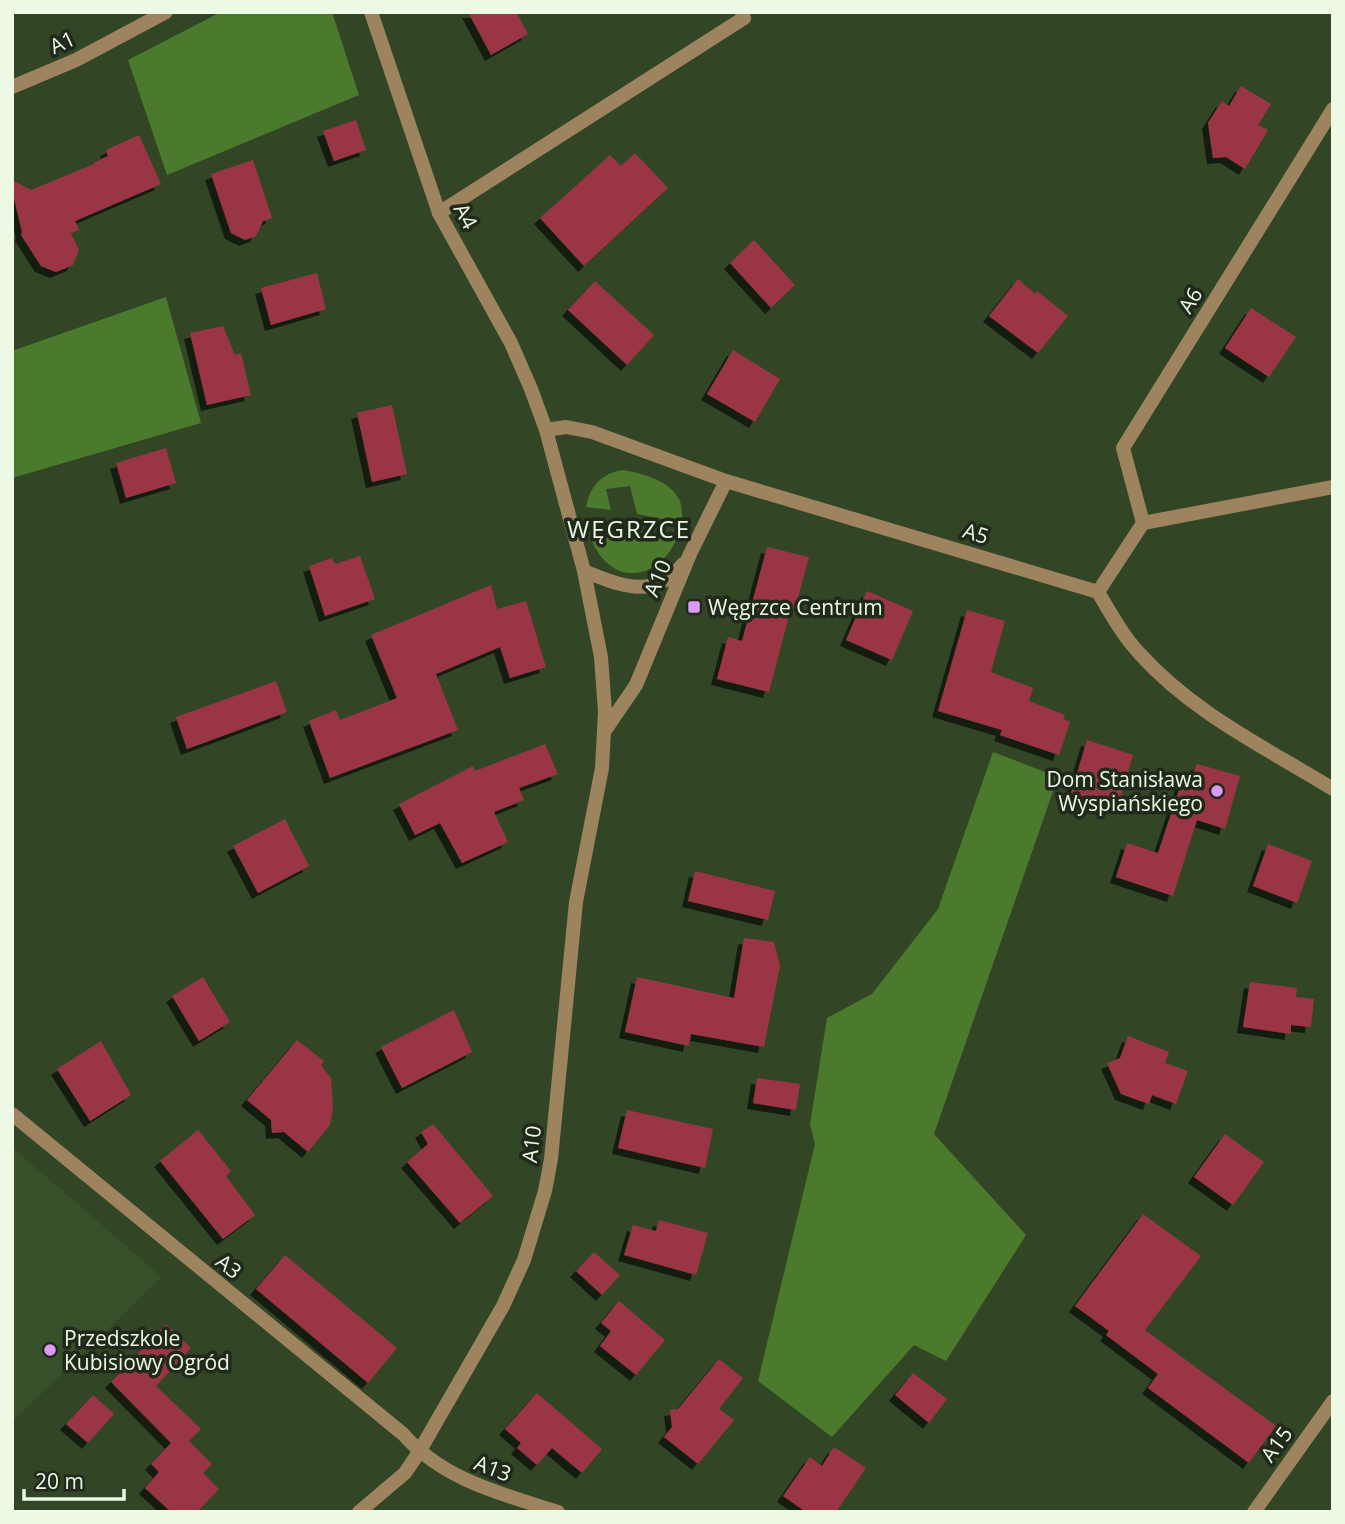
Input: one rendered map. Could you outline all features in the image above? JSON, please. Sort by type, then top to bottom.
[{"type":"street","name":"A1","points":[[12,87],[76,60],[166,12]]},
{"type":"street","name":"A4","points":[[371,12],[439,213],[510,343],[531,388],[546,430]]},
{"type":"street","points":[[439,213],[744,18],[742,12]]},
{"type":"street","name":"A6","points":[[1143,523],[1123,448],[1333,109]]},
{"type":"street","name":"A5","points":[[546,430],[566,428],[592,432],[726,481],[1098,592]]},
{"type":"street","name":"A10","points":[[359,1512],[405,1473],[503,1306],[524,1260],[545,1191],[551,1159],[576,902],[602,768],[606,729],[601,657],[584,571],[546,430]]},
{"type":"street","name":"A10","points":[[606,729],[636,685],[690,554],[726,481]]},
{"type":"street","points":[[1333,487],[1143,523],[1098,592],[1125,637],[1181,693],[1204,711],[1333,789]]},
{"type":"street","name":"A10","points":[[584,571],[614,584],[637,588],[668,578],[678,571],[690,554]]},
{"type":"street","name":"A3","points":[[12,1114],[403,1434],[419,1452]]},
{"type":"street","name":"A15","points":[[1254,1512],[1333,1401]]},
{"type":"street","name":"A13","points":[[419,1452],[453,1475],[558,1512]]},
{"type":"shaded area","name":"Przedszkole Kubisiowy Ogród","points":[[12,1147],[162,1277],[12,1422]]},
{"type":"green space","points":[[221,12],[332,12],[359,95],[167,175],[128,60]]},
{"type":"green space","points":[[166,297],[201,423],[12,478],[12,351]]},
{"type":"green space","points":[[623,470],[648,476],[670,488],[680,501],[683,523],[637,514],[630,486],[606,489],[611,510],[586,507],[594,487],[603,477]]},
{"type":"green space","points":[[586,522],[677,538],[672,549],[656,565],[637,573],[626,573],[606,562],[598,553]]},
{"type":"green space","points":[[993,752],[1058,777],[934,1134],[1026,1235],[946,1361],[914,1345],[832,1437],[758,1381],[815,1144],[810,1124],[827,1018],[872,994],[938,909]]},
{"type":"building","points":[[468,12],[516,12],[528,34],[491,55]]},
{"type":"building","points":[[1241,86],[1271,104],[1258,125],[1268,130],[1245,169],[1226,157],[1213,158],[1208,123],[1222,101],[1229,106]]},
{"type":"building","points":[[356,120],[366,150],[334,161],[323,131]]},
{"type":"building","points":[[139,135],[161,184],[75,221],[79,230],[71,233],[79,250],[73,265],[56,272],[41,266],[21,235],[12,180],[31,190],[94,164],[108,156],[106,150]]},
{"type":"building","points":[[635,153],[668,188],[584,266],[540,218],[610,155],[621,166]]},
{"type":"building","points":[[253,160],[272,218],[263,221],[256,236],[245,240],[231,233],[211,174]]},
{"type":"building","points":[[754,240],[795,285],[771,308],[730,263]]},
{"type":"building","points":[[317,273],[326,309],[271,325],[261,288]]},
{"type":"building","points":[[1018,279],[1068,316],[1038,353],[989,316]]},
{"type":"building","points":[[595,281],[654,335],[627,365],[568,310]]},
{"type":"building","points":[[1251,308],[1296,337],[1269,377],[1225,348]]},
{"type":"building","points":[[223,326],[235,355],[241,353],[251,395],[207,405],[190,333]]},
{"type":"building","points":[[733,350],[780,379],[755,422],[707,394]]},
{"type":"building","points":[[392,405],[407,474],[372,482],[357,413]]},
{"type":"building","points":[[166,448],[176,483],[126,498],[116,463]]},
{"type":"building","points":[[767,547],[809,557],[795,609],[791,608],[769,692],[717,679],[728,637],[742,641]]},
{"type":"building","points":[[360,556],[375,599],[325,616],[309,566],[332,558],[335,564]]},
{"type":"building","points":[[491,585],[497,609],[526,601],[546,667],[510,678],[500,647],[436,674],[458,730],[330,778],[309,721],[336,710],[340,720],[397,698],[371,635]]},
{"type":"building","points":[[867,591],[913,611],[892,660],[846,640]]},
{"type":"building","points":[[967,610],[1005,621],[991,672],[1033,688],[1029,701],[1065,715],[1063,719],[1070,722],[1059,755],[1000,735],[1002,730],[938,711]]},
{"type":"building","points":[[276,681],[287,712],[187,749],[176,717]]},
{"type":"building","points":[[1087,740],[1133,755],[1118,806],[1071,793]]},
{"type":"building","points":[[545,744],[558,774],[519,788],[524,800],[494,812],[508,842],[462,863],[440,823],[415,835],[399,804],[473,766],[475,771]]},
{"type":"building","points":[[1197,764],[1240,776],[1225,829],[1197,820],[1173,896],[1116,877],[1127,843],[1158,853],[1183,778],[1191,780]]},
{"type":"building","points":[[285,819],[309,866],[258,893],[233,846]]},
{"type":"building","points":[[1268,844],[1312,861],[1297,903],[1253,886]]},
{"type":"building","points":[[695,871],[775,891],[768,920],[688,901]]},
{"type":"building","points":[[744,938],[774,942],[780,966],[764,1047],[691,1034],[689,1046],[625,1032],[637,977],[734,998]]},
{"type":"building","points":[[203,977],[230,1022],[199,1041],[172,996]]},
{"type":"building","points":[[1250,982],[1297,988],[1296,997],[1314,999],[1311,1027],[1291,1025],[1291,1034],[1243,1027]]},
{"type":"building","points":[[454,1010],[472,1052],[402,1088],[381,1047]]},
{"type":"building","points":[[1128,1036],[1169,1052],[1165,1063],[1188,1071],[1176,1104],[1152,1095],[1149,1104],[1121,1094],[1107,1063],[1120,1058]]},
{"type":"building","points":[[297,1040],[324,1061],[321,1065],[331,1078],[333,1108],[330,1125],[308,1152],[284,1132],[272,1133],[271,1120],[247,1100]]},
{"type":"building","points":[[101,1041],[131,1095],[90,1121],[57,1069]]},
{"type":"building","points":[[757,1078],[800,1084],[796,1110],[753,1103]]},
{"type":"building","points":[[627,1110],[713,1129],[705,1168],[618,1148]]},
{"type":"building","points":[[433,1124],[493,1196],[460,1223],[407,1162],[428,1144],[421,1132]]},
{"type":"building","points":[[198,1130],[231,1171],[226,1176],[255,1215],[223,1239],[160,1161]]},
{"type":"building","points":[[1225,1134],[1264,1162],[1233,1205],[1194,1177]]},
{"type":"building","points":[[1143,1214],[1201,1256],[1145,1330],[1276,1426],[1249,1463],[1148,1388],[1158,1374],[1106,1335],[1109,1331],[1075,1306]]},
{"type":"building","points":[[659,1220],[708,1233],[696,1275],[624,1255],[633,1225],[656,1231]]},
{"type":"building","points":[[594,1252],[620,1275],[602,1295],[576,1271]]},
{"type":"building","points":[[285,1255],[397,1348],[368,1383],[256,1289]]},
{"type":"building","points":[[619,1301],[665,1340],[636,1375],[600,1346],[611,1331],[601,1323]]},
{"type":"building","points":[[166,1324],[191,1348],[156,1386],[201,1429],[189,1441],[212,1464],[203,1473],[219,1489],[197,1512],[171,1512],[145,1488],[159,1472],[151,1464],[171,1443],[111,1382]]},
{"type":"building","points":[[719,1359],[743,1378],[719,1409],[734,1420],[698,1464],[664,1437],[672,1427],[670,1410],[678,1409]]},
{"type":"building","points":[[913,1373],[947,1399],[929,1423],[895,1395]]},
{"type":"building","points":[[537,1393],[602,1449],[582,1473],[552,1448],[537,1465],[517,1448],[521,1443],[505,1429]]},
{"type":"building","points":[[93,1395],[114,1414],[88,1443],[66,1424]]},
{"type":"building","points":[[834,1447],[866,1468],[836,1512],[806,1512],[783,1496],[810,1457],[822,1466]]},
{"type":"place","name":"Węgrzce Centrum","points":[[694,607]]},
{"type":"place","name":"Dom Stanisława Wyspiańskiego","points":[[1217,791]]},
{"type":"place","name":"Przedszkole Kubisiowy Ogród","points":[[50,1350]]},
{"type":"district","name":"WĘGRZCE","points":[[629,528]]}]
